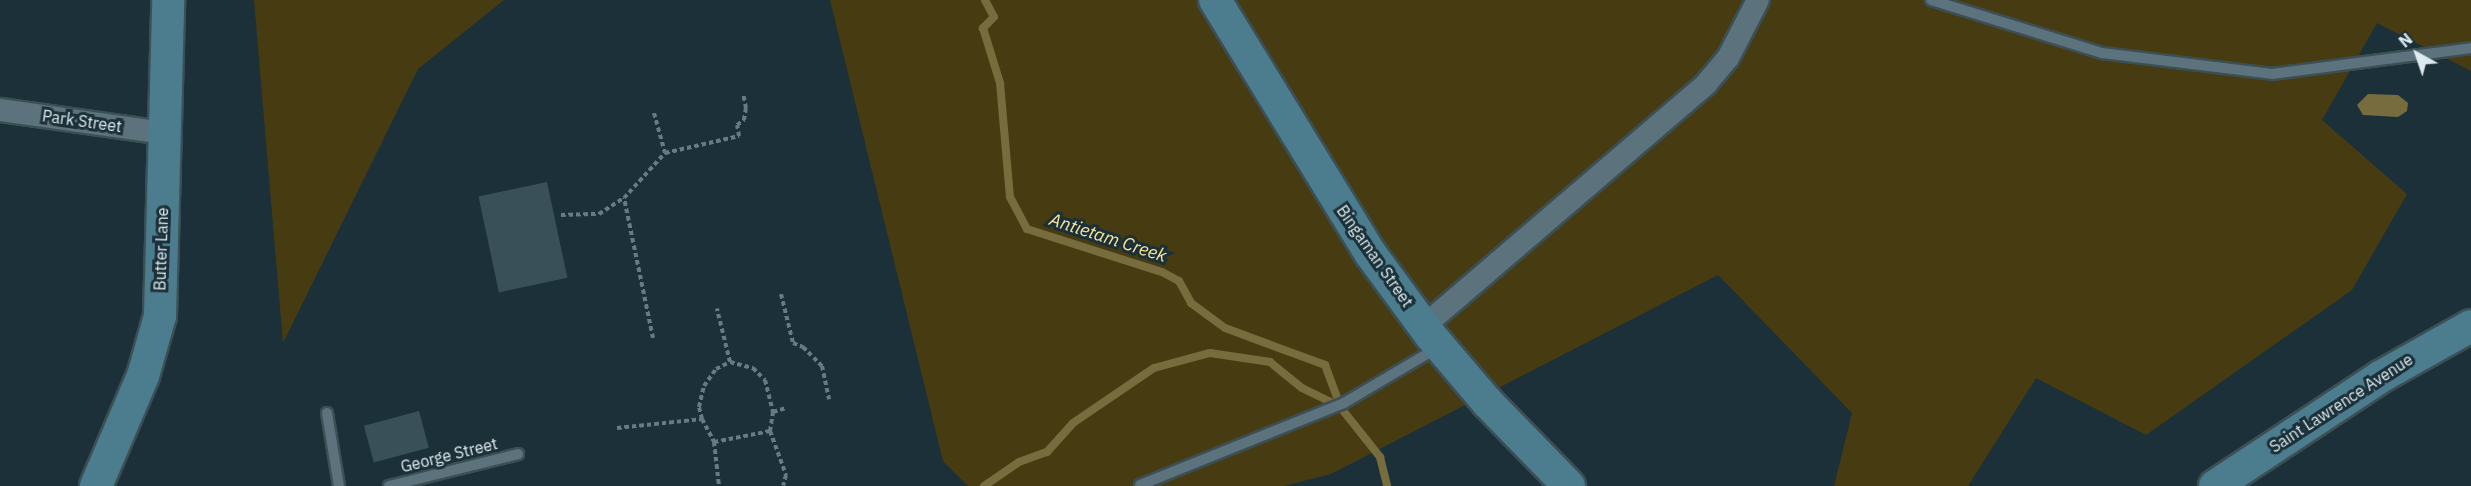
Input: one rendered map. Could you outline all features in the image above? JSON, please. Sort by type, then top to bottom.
[{"type":"street","name":"Butter Lane","points":[[96,486],[143,376],[160,316],[168,0]]},
{"type":"street","name":"Bingaman Street","points":[[1215,0],[1327,185],[1432,336],[1488,403],[1569,486]]},
{"type":"street","points":[[1432,336],[1706,84],[1728,58],[1758,0]]},
{"type":"street","name":"Park Street","points":[[0,110],[165,133]]},
{"type":"street","name":"Saint Lawrence Avenue","points":[[2215,486],[2380,377],[2471,326]]},
{"type":"lane","points":[[1931,0],[2102,53],[2272,74],[2471,48]]},
{"type":"lane","points":[[1140,485],[1344,403],[1432,336]]},
{"type":"lane","points":[[327,413],[339,486]]},
{"type":"lane","name":"George Street","points":[[388,486],[518,454]]},
{"type":"path","points":[[561,215],[599,214],[624,198],[665,153],[739,136],[737,125],[744,120],[746,108],[743,93]]},
{"type":"path","points":[[654,113],[665,153]]},
{"type":"path","points":[[624,198],[653,338]]},
{"type":"path","points":[[781,294],[793,343],[803,346],[822,366],[829,399]]},
{"type":"path","points":[[717,309],[730,362]]},
{"type":"path","points":[[719,486],[714,442],[702,419],[699,407],[704,386],[716,369],[730,362],[753,368],[765,380],[773,412],[770,431],[786,475],[783,486]]},
{"type":"path","points":[[773,412],[786,408]]},
{"type":"path","points":[[617,428],[702,419]]},
{"type":"path","points":[[714,442],[770,431]]},
{"type":"shaded area","points":[[254,0],[504,0],[418,69],[283,343]]},
{"type":"shaded area","points":[[830,0],[2471,0],[2471,71],[2377,23],[2322,120],[2407,194],[2352,290],[2146,435],[2036,378],[1968,486],[1834,486],[1852,413],[1718,275],[1331,474],[1284,486],[968,486],[943,461]]},
{"type":"shaded area","points":[[2368,94],[2398,95],[2408,103],[2407,111],[2398,117],[2363,115],[2357,105]]},
{"type":"building","points":[[547,182],[567,278],[499,292],[479,197]]},
{"type":"building","points":[[419,411],[429,448],[374,462],[364,426]]},
{"type":"waterway","name":"Antietam Creek","points":[[985,0],[994,17],[983,28],[1000,83],[1010,197],[1027,229],[1162,272],[1179,281],[1191,303],[1225,328],[1325,365],[1341,408],[1380,457],[1387,486]]},
{"type":"waterway","points":[[984,486],[1019,462],[1047,452],[1073,423],[1154,368],[1210,353],[1270,362],[1302,388],[1341,407]]}]
